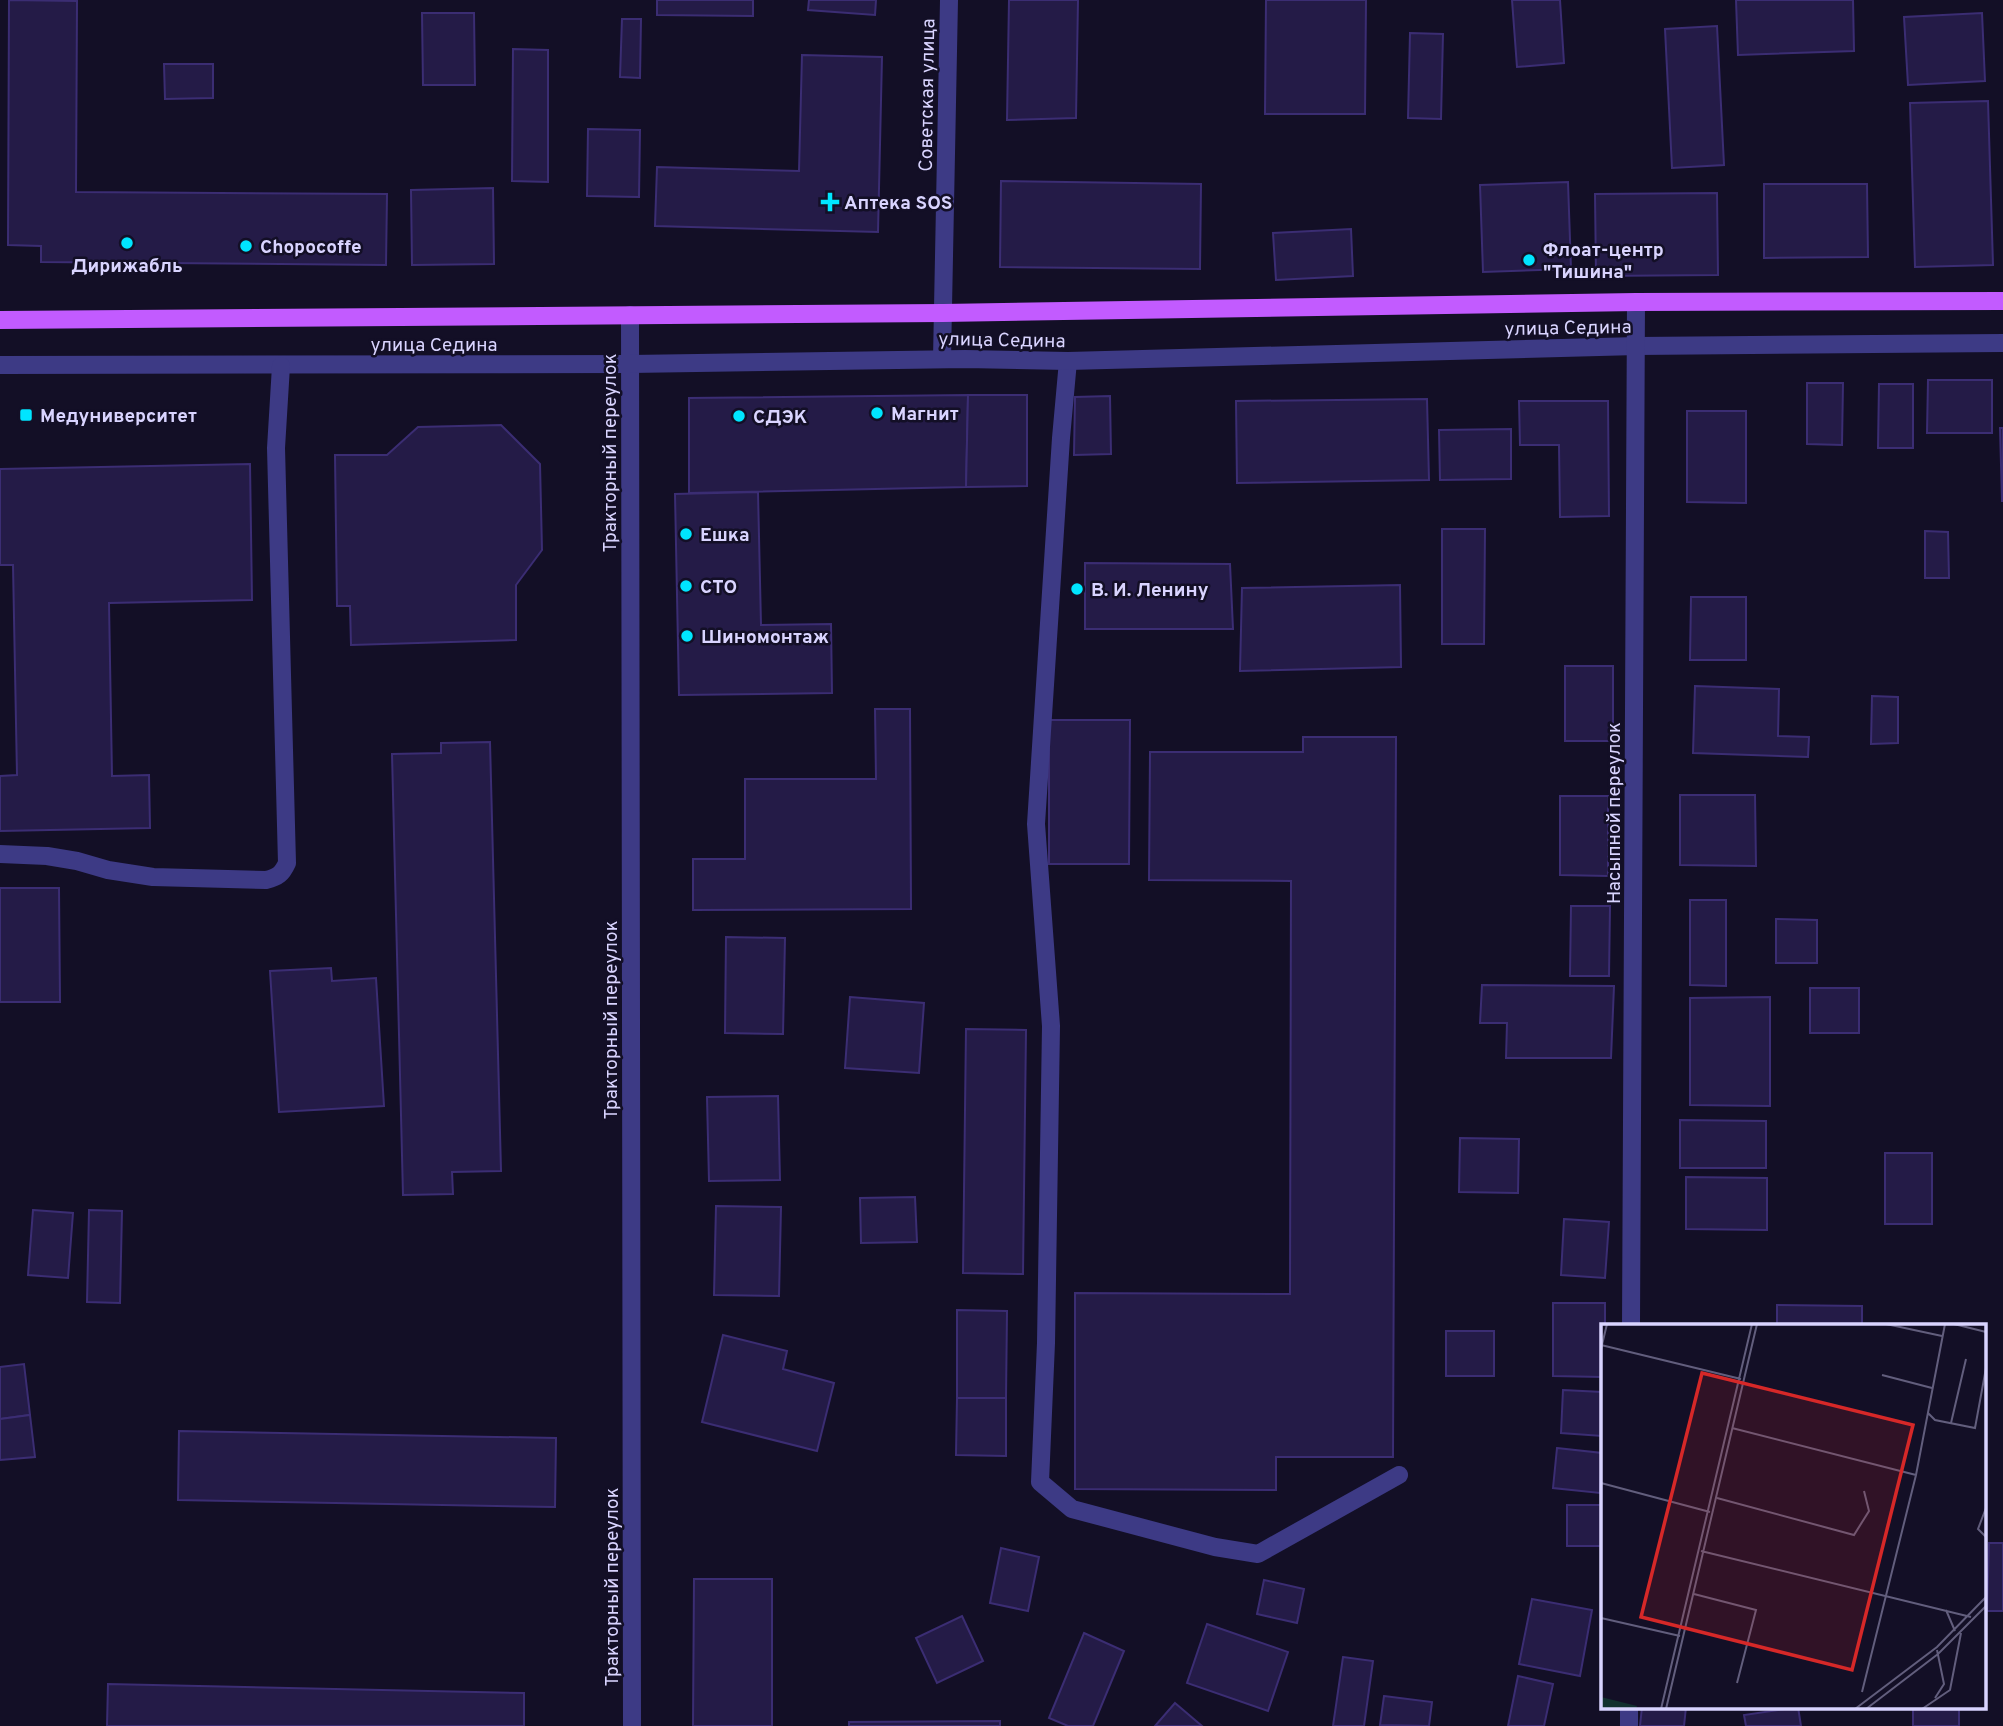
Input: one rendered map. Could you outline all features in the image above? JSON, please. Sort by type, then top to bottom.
[{"type":"main road","name":"улица Седина","points":[[0,320],[943,313],[1636,302],[2003,301]]},
{"type":"street","name":"Советская улица","points":[[942,359],[949,0]]},
{"type":"street","name":"Насыпной переулок","points":[[1631,1324],[1636,302]]},
{"type":"street","name":"Тракторный переулок","points":[[630,314],[632,1726]]},
{"type":"street","name":"улица Седина","points":[[0,365],[630,364],[942,359],[1068,361],[1637,346],[2003,343]]},
{"type":"street","points":[[1068,361],[1036,824],[1051,1026],[1046,1329],[1040,1482],[1072,1509],[1215,1547],[1258,1554],[1399,1475]]},
{"type":"street","points":[[0,855],[47,856],[76,860],[108,870],[186,879],[266,880],[278,877],[283,872],[287,863],[276,448],[281,366]]},
{"type":"street","points":[[1629,1708],[1629,1726]]},
{"type":"building","points":[[9,0],[77,1],[76,192],[387,194],[386,265],[41,262],[41,246],[8,245]]},
{"type":"building","points":[[657,0],[753,0],[753,16],[657,15]]},
{"type":"building","points":[[809,0],[876,0],[875,15],[808,10]]},
{"type":"building","points":[[1009,0],[1078,0],[1076,118],[1007,120]]},
{"type":"building","points":[[1266,0],[1366,0],[1365,114],[1265,114]]},
{"type":"building","points":[[1512,0],[1560,0],[1564,63],[1517,67]]},
{"type":"building","points":[[1736,0],[1853,0],[1854,51],[1738,55]]},
{"type":"building","points":[[422,13],[474,13],[475,85],[423,85]]},
{"type":"building","points":[[1982,13],[1985,81],[1908,85],[1904,17]]},
{"type":"building","points":[[622,19],[641,19],[640,78],[620,77]]},
{"type":"building","points":[[1717,26],[1724,165],[1672,168],[1665,29]]},
{"type":"building","points":[[1410,33],[1443,34],[1441,119],[1408,118]]},
{"type":"building","points":[[513,49],[548,50],[548,182],[512,181]]},
{"type":"building","points":[[802,55],[882,57],[878,232],[655,226],[657,167],[799,171]]},
{"type":"building","points":[[164,64],[213,64],[213,98],[165,99]]},
{"type":"building","points":[[1988,101],[1993,265],[1915,267],[1910,103]]},
{"type":"building","points":[[588,129],[640,130],[639,197],[587,196]]},
{"type":"building","points":[[1001,181],[1201,184],[1200,269],[1000,267]]},
{"type":"building","points":[[1568,182],[1571,269],[1483,272],[1480,185]]},
{"type":"building","points":[[1764,184],[1867,184],[1868,257],[1764,258]]},
{"type":"building","points":[[493,188],[494,264],[412,265],[411,190]]},
{"type":"building","points":[[1717,193],[1718,275],[1596,276],[1595,194]]},
{"type":"building","points":[[1351,229],[1353,276],[1276,280],[1273,233]]},
{"type":"building","points":[[1928,380],[1992,380],[1992,433],[1927,433]]},
{"type":"building","points":[[1807,383],[1843,383],[1842,445],[1807,444]]},
{"type":"building","points":[[1879,384],[1913,384],[1913,448],[1878,448]]},
{"type":"building","points":[[968,395],[966,487],[689,493],[689,398]]},
{"type":"building","points":[[968,395],[1027,395],[1027,486],[966,487]]},
{"type":"building","points":[[1110,396],[1111,454],[1074,455],[1075,397]]},
{"type":"building","points":[[1427,399],[1429,480],[1237,483],[1236,401]]},
{"type":"building","points":[[1519,401],[1608,401],[1609,516],[1560,517],[1559,445],[1520,445]]},
{"type":"building","points":[[1687,411],[1746,411],[1746,503],[1687,502]]},
{"type":"building","points":[[501,425],[540,464],[542,550],[516,585],[516,640],[351,645],[350,606],[337,606],[335,455],[387,455],[418,427]]},
{"type":"building","points":[[2000,428],[2003,428],[2003,501],[2002,501]]},
{"type":"building","points":[[1511,429],[1511,479],[1440,480],[1439,430]]},
{"type":"building","points":[[250,464],[252,600],[109,603],[112,776],[149,775],[150,828],[0,831],[0,776],[17,775],[13,565],[0,565],[0,469]]},
{"type":"building","points":[[758,492],[761,625],[831,624],[832,693],[679,695],[675,494]]},
{"type":"building","points":[[1442,529],[1485,529],[1484,644],[1442,644]]},
{"type":"building","points":[[1925,531],[1948,532],[1949,578],[1925,578]]},
{"type":"building","points":[[1085,563],[1230,564],[1233,629],[1085,629]]},
{"type":"building","points":[[1400,585],[1401,667],[1240,671],[1242,588]]},
{"type":"building","points":[[1691,597],[1746,597],[1746,660],[1690,660]]},
{"type":"building","points":[[1565,666],[1613,666],[1613,741],[1565,741]]},
{"type":"building","points":[[1695,686],[1779,689],[1778,736],[1809,737],[1808,757],[1693,753]]},
{"type":"building","points":[[1872,696],[1898,697],[1898,743],[1871,744]]},
{"type":"building","points":[[875,709],[910,709],[911,909],[693,910],[693,859],[745,859],[745,779],[876,779]]},
{"type":"building","points":[[1049,720],[1130,720],[1129,864],[1049,864]]},
{"type":"building","points":[[1303,737],[1396,737],[1393,1457],[1276,1457],[1276,1490],[1075,1489],[1075,1293],[1290,1294],[1291,881],[1149,880],[1150,752],[1303,752]]},
{"type":"building","points":[[490,742],[501,1171],[452,1172],[453,1194],[403,1195],[392,754],[441,753],[441,743]]},
{"type":"building","points":[[1680,795],[1755,795],[1756,866],[1680,865]]},
{"type":"building","points":[[1560,796],[1608,796],[1608,876],[1560,875]]},
{"type":"building","points":[[0,888],[59,888],[60,1002],[0,1002]]},
{"type":"building","points":[[1690,900],[1726,900],[1726,986],[1690,985]]},
{"type":"building","points":[[1571,906],[1610,906],[1609,976],[1570,976]]},
{"type":"building","points":[[1776,919],[1817,920],[1817,963],[1776,963]]},
{"type":"building","points":[[726,937],[785,938],[783,1034],[725,1033]]},
{"type":"building","points":[[331,968],[332,981],[376,978],[384,1106],[279,1112],[270,971]]},
{"type":"building","points":[[1482,985],[1614,986],[1611,1058],[1506,1058],[1507,1023],[1480,1023]]},
{"type":"building","points":[[1810,988],[1859,988],[1859,1033],[1810,1033]]},
{"type":"building","points":[[850,997],[924,1003],[919,1073],[845,1068]]},
{"type":"building","points":[[1770,997],[1770,1106],[1690,1105],[1690,998]]},
{"type":"building","points":[[966,1029],[1026,1030],[1023,1274],[963,1273]]},
{"type":"building","points":[[778,1096],[780,1180],[709,1181],[707,1097]]},
{"type":"building","points":[[1680,1120],[1766,1121],[1766,1168],[1680,1168]]},
{"type":"building","points":[[1460,1138],[1519,1139],[1518,1193],[1459,1192]]},
{"type":"building","points":[[1885,1153],[1932,1153],[1932,1224],[1885,1224]]},
{"type":"building","points":[[1686,1177],[1767,1178],[1767,1230],[1686,1229]]},
{"type":"building","points":[[915,1197],[917,1242],[861,1243],[860,1198]]},
{"type":"building","points":[[716,1206],[781,1207],[779,1296],[714,1295]]},
{"type":"building","points":[[33,1210],[73,1213],[68,1278],[28,1275]]},
{"type":"building","points":[[89,1210],[122,1211],[120,1303],[87,1302]]},
{"type":"building","points":[[1564,1219],[1609,1222],[1605,1278],[1561,1275]]},
{"type":"building","points":[[1553,1303],[1605,1303],[1605,1324],[1601,1324],[1601,1377],[1553,1376]]},
{"type":"building","points":[[1777,1305],[1862,1306],[1862,1324],[1777,1324]]},
{"type":"building","points":[[957,1310],[1007,1311],[1006,1398],[957,1398]]},
{"type":"building","points":[[1446,1331],[1494,1331],[1494,1376],[1446,1376]]},
{"type":"building","points":[[723,1335],[787,1351],[783,1369],[834,1383],[817,1451],[702,1422]]},
{"type":"building","points":[[24,1364],[30,1415],[0,1419],[0,1367]]},
{"type":"building","points":[[1563,1390],[1601,1392],[1601,1436],[1561,1433]]},
{"type":"building","points":[[957,1398],[1006,1398],[1006,1456],[956,1455]]},
{"type":"building","points":[[30,1415],[35,1457],[0,1460],[0,1419]]},
{"type":"building","points":[[179,1431],[556,1438],[555,1507],[178,1500]]},
{"type":"building","points":[[1557,1448],[1601,1453],[1600,1493],[1553,1488]]},
{"type":"building","points":[[1567,1505],[1601,1505],[1601,1546],[1567,1546]]},
{"type":"building","points":[[1989,1543],[2003,1543],[2003,1611],[1987,1611]]},
{"type":"building","points":[[1001,1548],[1039,1557],[1028,1611],[990,1603]]},
{"type":"building","points":[[694,1579],[772,1579],[772,1726],[693,1726]]},
{"type":"building","points":[[1264,1580],[1304,1589],[1297,1623],[1257,1614]]},
{"type":"building","points":[[1532,1599],[1592,1610],[1580,1676],[1519,1664]]},
{"type":"building","points":[[962,1616],[983,1661],[937,1683],[916,1638]]},
{"type":"building","points":[[1207,1624],[1288,1652],[1268,1711],[1187,1683]]},
{"type":"building","points":[[1084,1633],[1124,1651],[1093,1726],[1068,1726],[1049,1718]]},
{"type":"building","points":[[1343,1657],[1373,1661],[1364,1726],[1333,1726]]},
{"type":"building","points":[[1518,1676],[1553,1684],[1544,1726],[1508,1726]]},
{"type":"building","points":[[108,1684],[524,1693],[524,1726],[107,1726]]},
{"type":"building","points":[[1384,1696],[1432,1702],[1429,1726],[1380,1725]]},
{"type":"building","points":[[1175,1703],[1202,1726],[1155,1726]]},
{"type":"building","points":[[1642,1708],[1686,1708],[1684,1726],[1640,1726]]},
{"type":"building","points":[[1798,1708],[1801,1726],[1746,1726],[1744,1715]]},
{"type":"building","points":[[1913,1708],[1959,1708],[1959,1726],[1913,1726]]},
{"type":"building","points":[[1000,1721],[1000,1726],[849,1726],[849,1722]]},
{"type":"place","name":"Аптека SOS","points":[[830,202]]},
{"type":"place","name":"Дирижабль","points":[[127,243]]},
{"type":"place","name":"Chopocoffe","points":[[246,246]]},
{"type":"place","name":"Флоат-центр \"Тишина\"","points":[[1529,260]]},
{"type":"place","name":"Магнит","points":[[877,413]]},
{"type":"place","name":"Медуниверситет","points":[[26,415]]},
{"type":"place","name":"СДЭК","points":[[739,416]]},
{"type":"place","name":"Ешка","points":[[686,534]]},
{"type":"place","name":"СТО","points":[[686,586]]},
{"type":"place","name":"В. И. Ленину","points":[[1077,589]]},
{"type":"place","name":"Шиномонтаж","points":[[687,636]]}]
